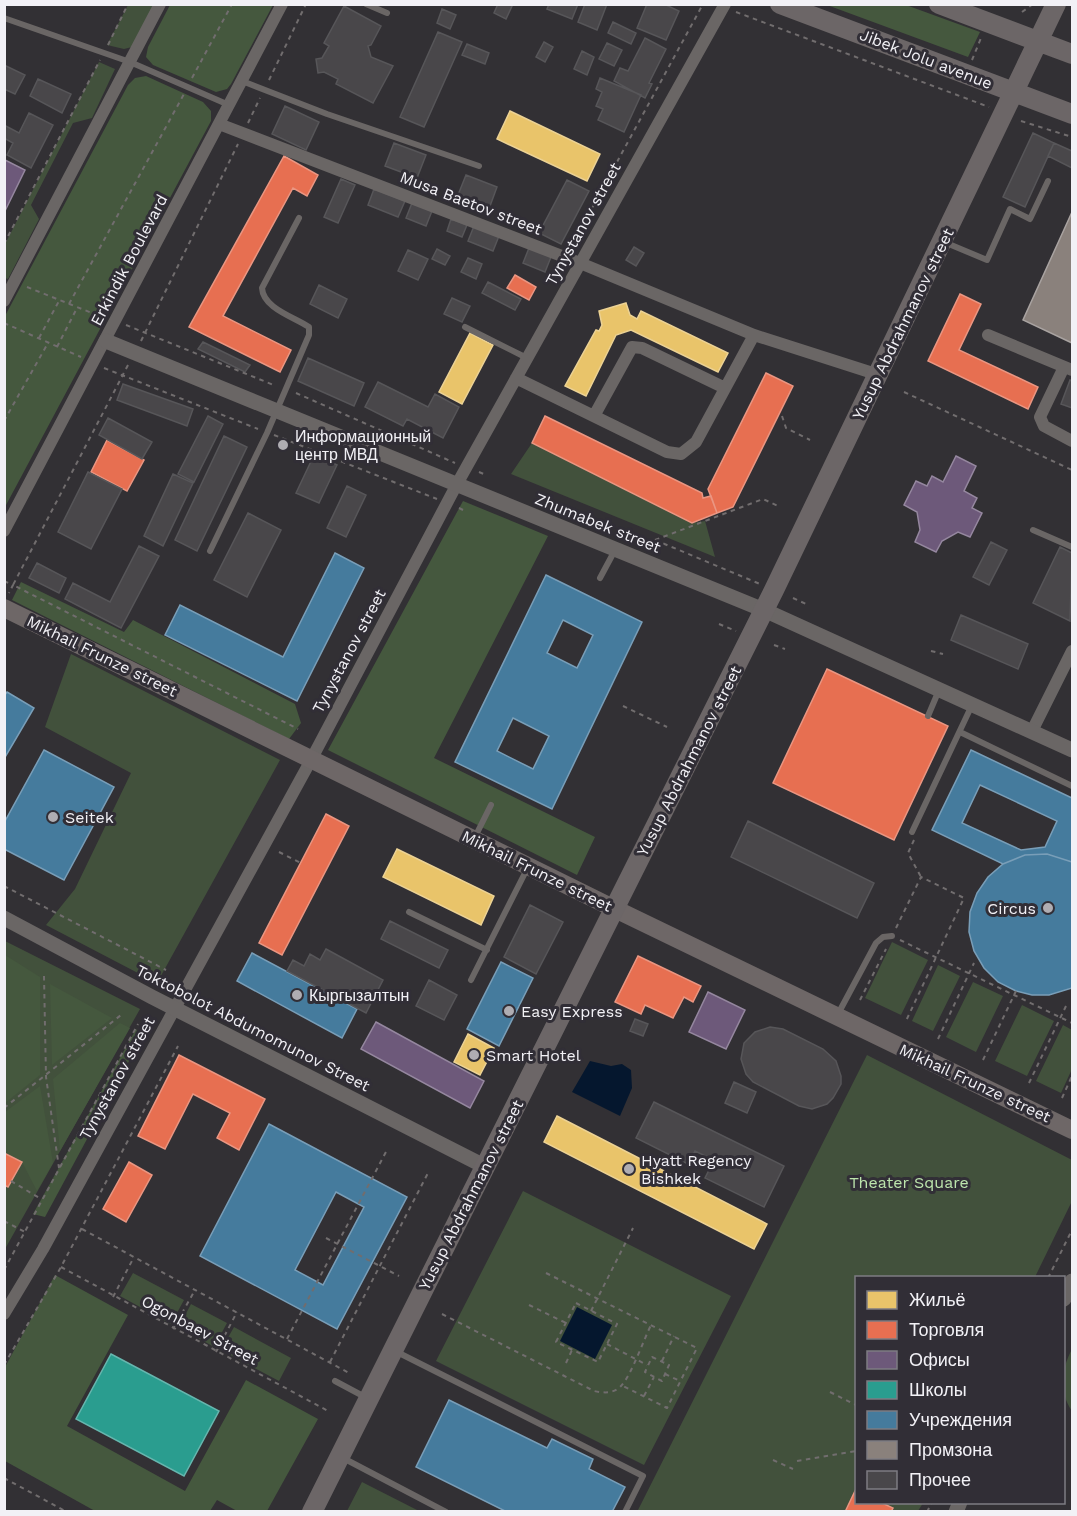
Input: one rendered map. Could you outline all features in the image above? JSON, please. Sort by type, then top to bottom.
[{"type":"main road","name":"Jibek Jolu avenue","points":[[780,4],[1072,114]]},
{"type":"main road","points":[[939,4],[1072,54]]},
{"type":"main road","name":"Yusup Abdrahmanov street","points":[[312,1512],[764,610],[944,242],[1056,4]]},
{"type":"main road","name":"Mikhail Frunze street","points":[[6,602],[310,760],[1072,1130]]},
{"type":"street","points":[[5,300],[160,4]]},
{"type":"street","name":"Erkindik Boulevard","points":[[4,531],[282,4]]},
{"type":"street","name":"Tynystanov street","points":[[4,1314],[310,760],[457,484],[725,4]]},
{"type":"street","name":"Musa Baetov street","points":[[219,124],[580,263],[754,335],[879,375]]},
{"type":"street","points":[[516,378],[667,452],[681,454],[696,442],[754,335]]},
{"type":"street","points":[[987,335],[1068,368],[1040,417],[1044,426],[1072,441]]},
{"type":"street","name":"Zhumabek street","points":[[106,341],[764,610],[1072,750]]},
{"type":"street","points":[[594,416],[632,347],[642,348],[725,388]]},
{"type":"street","points":[[1032,731],[1072,651]]},
{"type":"street","name":"Toktobolot Abdumomunov Street","points":[[4,918],[174,1008],[486,1167]]},
{"type":"street","points":[[1065,1297],[1072,1281]]},
{"type":"lane","points":[[366,4],[387,13]]},
{"type":"lane","points":[[4,18],[130,62],[229,105]]},
{"type":"lane","points":[[242,81],[479,166]]},
{"type":"lane","points":[[944,242],[987,261],[1010,209],[1030,219],[1048,181]]},
{"type":"lane","points":[[210,550],[309,335],[309,327],[268,303],[262,296],[262,288],[299,218]]},
{"type":"lane","points":[[465,327],[527,358]]},
{"type":"lane","points":[[1033,530],[1072,547]]},
{"type":"lane","points":[[600,578],[615,550]]},
{"type":"lane","points":[[928,716],[939,689]]},
{"type":"lane","points":[[912,832],[972,704]]},
{"type":"lane","points":[[960,732],[1072,786]]},
{"type":"lane","points":[[474,839],[491,805]]},
{"type":"lane","points":[[471,980],[529,866]]},
{"type":"lane","points":[[409,912],[487,950]]},
{"type":"lane","points":[[837,1017],[876,943],[883,937],[892,936]]},
{"type":"lane","points":[[393,1350],[643,1476],[625,1512]]},
{"type":"lane","points":[[335,1381],[368,1399]]},
{"type":"lane","points":[[340,1456],[446,1512]]},
{"type":"path","points":[[4,244],[128,4]]},
{"type":"path","points":[[69,304],[232,4]]},
{"type":"path","points":[[138,346],[306,4]]},
{"type":"path","points":[[574,241],[703,4]]},
{"type":"path","points":[[1022,12],[1033,4]]},
{"type":"path","points":[[736,12],[990,108]]},
{"type":"path","points":[[972,60],[984,33]]},
{"type":"path","points":[[1021,121],[1072,137]]},
{"type":"path","points":[[21,285],[106,318]]},
{"type":"path","points":[[39,338],[60,300]]},
{"type":"path","points":[[57,346],[77,308]]},
{"type":"path","points":[[4,323],[84,359]]},
{"type":"path","points":[[126,325],[265,383],[286,389],[460,465]]},
{"type":"path","points":[[4,421],[48,343]]},
{"type":"path","points":[[6,602],[131,360]]},
{"type":"path","points":[[904,392],[1072,470]]},
{"type":"path","points":[[782,416],[786,428],[810,440]]},
{"type":"path","points":[[479,472],[486,475]]},
{"type":"path","points":[[761,585],[655,540],[718,514],[763,499],[778,506]]},
{"type":"path","points":[[457,507],[467,512]]},
{"type":"path","points":[[4,581],[298,729]]},
{"type":"path","points":[[793,598],[806,604]]},
{"type":"path","points":[[719,624],[739,632]]},
{"type":"path","points":[[774,645],[785,650]]},
{"type":"path","points":[[931,651],[942,654]]},
{"type":"path","points":[[623,706],[667,727]]},
{"type":"path","points":[[905,1023],[964,898],[921,877],[908,853],[914,841]]},
{"type":"path","points":[[279,852],[301,863]]},
{"type":"path","points":[[921,877],[892,936],[1015,993],[1072,1023]]},
{"type":"path","points":[[4,886],[166,970]]},
{"type":"path","points":[[860,1000],[886,948]]},
{"type":"path","points":[[938,1039],[974,963]]},
{"type":"path","points":[[44,976],[46,1077],[59,1168]]},
{"type":"path","points":[[983,1060],[1015,993]]},
{"type":"path","points":[[1029,1083],[1066,1006]]},
{"type":"path","points":[[4,1108],[46,1077],[121,1015]]},
{"type":"path","points":[[4,1270],[27,1233],[41,1199],[138,1024]]},
{"type":"path","points":[[4,1365],[61,1267],[178,1046]]},
{"type":"path","points":[[1062,1098],[1072,1076]]},
{"type":"path","points":[[287,1339],[387,1150]]},
{"type":"path","points":[[330,1362],[428,1173]]},
{"type":"path","points":[[11,1181],[41,1199]]},
{"type":"path","points":[[4,1221],[27,1233]]},
{"type":"path","points":[[81,1228],[349,1372]]},
{"type":"path","points":[[591,1311],[633,1228]]},
{"type":"path","points":[[1049,1276],[1072,1230]]},
{"type":"path","points":[[326,1238],[399,1276]]},
{"type":"path","points":[[113,1297],[134,1257]]},
{"type":"path","name":"Ogonbaev Street","points":[[61,1267],[330,1412]]},
{"type":"path","points":[[546,1273],[697,1348],[667,1408],[621,1385]]},
{"type":"path","points":[[173,1329],[195,1290]]},
{"type":"path","points":[[576,1304],[617,1324],[598,1362],[556,1342],[566,1323],[576,1304]]},
{"type":"path","points":[[529,1305],[566,1323]]},
{"type":"path","points":[[216,1352],[237,1312]]},
{"type":"path","points":[[442,1314],[594,1391],[612,1392],[621,1385],[651,1325]]},
{"type":"path","points":[[662,1361],[674,1336]]},
{"type":"path","points":[[607,1344],[648,1365]]},
{"type":"path","points":[[566,1363],[572,1350]]},
{"type":"path","points":[[652,1357],[662,1361],[669,1365],[662,1381],[645,1372],[652,1357]]},
{"type":"path","points":[[665,1374],[680,1381]]},
{"type":"path","points":[[644,1396],[654,1377]]},
{"type":"path","points":[[830,1392],[855,1404]]},
{"type":"path","points":[[798,1461],[855,1451]]},
{"type":"path","points":[[773,1460],[793,1469]]},
{"type":"path","points":[[4,1478],[67,1512]]},
{"type":"green space","points":[[128,5],[154,5],[132,47],[124,49],[107,45]]},
{"type":"green space","points":[[170,5],[273,5],[231,84],[227,89],[216,92],[153,65],[146,57],[148,47]]},
{"type":"green space","points":[[827,5],[906,5],[980,32],[968,57]]},
{"type":"green space","points":[[99,62],[115,69],[92,118],[73,123],[31,205],[39,219],[8,279],[5,278],[5,244]]},
{"type":"green space","points":[[146,76],[203,102],[211,111],[211,121],[5,507],[5,316],[128,85],[135,78]]},
{"type":"green space","points":[[532,443],[692,523],[705,521],[715,557],[511,474]]},
{"type":"green space","points":[[463,501],[548,536],[434,758],[595,837],[577,875],[328,750]]},
{"type":"green space","points":[[21,582],[124,632],[133,620],[295,704],[301,723],[289,739],[12,600]]},
{"type":"green space","points":[[71,654],[280,760],[157,983],[46,925],[75,889],[131,773],[45,727]]},
{"type":"green space","points":[[5,941],[140,1009],[5,1249]]},
{"type":"green space","points":[[892,942],[928,960],[901,1015],[865,998]]},
{"type":"green space","points":[[5,955],[40,977],[40,1075],[5,1103]]},
{"type":"green space","points":[[938,965],[960,976],[933,1031],[912,1021]]},
{"type":"green space","points":[[973,982],[1003,996],[976,1052],[946,1037]]},
{"type":"green space","points":[[50,984],[112,1018],[52,1065]]},
{"type":"green space","points":[[1022,1005],[1054,1021],[1027,1076],[995,1061]]},
{"type":"green space","points":[[120,1023],[130,1028],[60,1151],[53,1079]]},
{"type":"green space","points":[[1063,1025],[1072,1030],[1072,1069],[1061,1093],[1036,1081]]},
{"type":"green space","points":[[136,1029],[142,1037],[45,1217],[33,1214]]},
{"type":"green space","name":"Theater Square","points":[[867,1055],[1072,1160],[1072,1201],[1035,1276],[855,1276],[855,1504],[922,1504],[918,1511],[637,1512]]},
{"type":"green space","points":[[40,1086],[53,1163],[37,1191],[22,1162],[5,1153],[5,1112]]},
{"type":"green space","points":[[523,1191],[731,1296],[644,1465],[436,1361]]},
{"type":"green space","points":[[133,1273],[184,1300],[171,1324],[120,1296]]},
{"type":"green space","points":[[55,1275],[128,1315],[67,1426],[185,1491],[246,1380],[318,1419],[267,1511],[237,1511],[217,1500],[210,1511],[95,1511],[5,1461],[5,1367]]},
{"type":"green space","points":[[191,1304],[227,1323],[214,1347],[179,1327]]},
{"type":"green space","points":[[234,1327],[291,1358],[279,1381],[221,1350]]},
{"type":"green space","points":[[1072,1349],[1072,1411],[1065,1396],[1065,1365]]},
{"type":"green space","points":[[362,1482],[419,1511],[347,1511]]},
{"type":"water","points":[[590,1061],[611,1066],[622,1064],[631,1070],[632,1088],[620,1116],[572,1092]]},
{"type":"water","points":[[577,1307],[612,1325],[595,1359],[560,1341]]},
{"type":"building: Жильё","points":[[510,111],[600,154],[587,181],[497,139]]},
{"type":"building: Жильё","points":[[626,303],[630,315],[637,319],[641,311],[728,353],[718,372],[631,330],[616,335],[586,396],[565,386],[596,330],[599,331],[602,325],[599,311]]},
{"type":"building: Жильё","points":[[470,333],[493,345],[462,404],[439,392]]},
{"type":"building: Жильё","points":[[397,849],[494,896],[481,925],[383,877]]},
{"type":"building: Жильё","name":"Smart Hotel","points":[[468,1034],[494,1048],[480,1075],[454,1062]]},
{"type":"building: Жильё","name":"Hyatt Regency Bishkek","points":[[557,1116],[767,1224],[754,1249],[544,1142]]},
{"type":"building: Торговля","points":[[284,156],[318,175],[307,196],[293,188],[223,316],[291,350],[280,372],[189,327]]},
{"type":"building: Торговля","points":[[515,275],[536,287],[529,300],[507,288]]},
{"type":"building: Торговля","points":[[960,294],[981,304],[959,350],[1038,387],[1028,409],[928,361]]},
{"type":"building: Торговля","points":[[766,373],[793,386],[733,507],[717,513],[708,489]]},
{"type":"building: Торговля","points":[[545,416],[702,493],[703,498],[711,496],[717,513],[692,523],[532,443]]},
{"type":"building: Торговля","points":[[107,440],[144,460],[127,491],[91,472]]},
{"type":"building: Торговля","points":[[827,669],[948,726],[894,840],[773,783]]},
{"type":"building: Торговля","points":[[326,814],[349,826],[282,955],[259,943]]},
{"type":"building: Торговля","points":[[638,956],[701,986],[693,1002],[684,997],[673,1018],[645,1005],[641,1014],[615,1002]]},
{"type":"building: Торговля","points":[[179,1055],[265,1099],[239,1150],[217,1138],[230,1113],[193,1094],[165,1149],[138,1136]]},
{"type":"building: Торговля","points":[[4,1153],[22,1162],[8,1187],[4,1185]]},
{"type":"building: Торговля","points":[[129,1162],[152,1175],[126,1222],[103,1209]]},
{"type":"building: Торговля","points":[[855,1491],[855,1504],[884,1504],[893,1508],[891,1512],[845,1512]]},
{"type":"building: Офисы","points":[[5,160],[25,170],[4,213],[4,162]]},
{"type":"building: Офисы","points":[[956,456],[976,466],[964,491],[977,498],[972,508],[982,513],[970,537],[958,532],[942,541],[936,552],[915,542],[920,530],[917,512],[904,505],[916,481],[927,486],[932,476],[943,482]]},
{"type":"building: Офисы","points":[[708,992],[745,1010],[726,1049],[689,1032]]},
{"type":"building: Офисы","points":[[376,1022],[484,1081],[470,1108],[361,1049]]},
{"type":"building: Школы","points":[[111,1354],[219,1411],[184,1476],[76,1419]]},
{"type":"building: Учреждения","points":[[335,553],[364,568],[297,701],[165,635],[180,605],[283,657]]},
{"type":"building: Учреждения","points":[[546,575],[642,622],[552,809],[455,762]],"holes":[[[563,620],[593,635],[577,668],[547,653]],[[513,718],[549,736],[533,769],[497,751]]]},
{"type":"building: Учреждения","points":[[7,692],[34,708],[4,759],[4,696]]},
{"type":"building: Учреждения","name":"Seitek","points":[[44,750],[114,787],[64,880],[4,849],[4,823]]},
{"type":"building: Учреждения","points":[[971,750],[1072,798],[1072,862],[1047,854],[1025,855],[1003,864],[932,830]],"holes":[[[980,785],[1057,821],[1045,847],[1021,850],[962,823]]]},
{"type":"building: Учреждения","points":[[1047,854],[1072,862],[1072,988],[1049,995],[1032,995],[1016,991],[998,982],[984,968],[974,951],[969,932],[970,912],[977,893],[988,877],[1003,864],[1025,855]]},
{"type":"building: Учреждения","name":"Кыргызалтын","points":[[252,953],[357,1009],[342,1038],[237,981]]},
{"type":"building: Учреждения","points":[[501,962],[533,978],[499,1046],[467,1029]]},
{"type":"building: Учреждения","points":[[269,1124],[407,1197],[337,1329],[200,1256]],"holes":[[[336,1192],[364,1207],[323,1285],[295,1270]]]},
{"type":"building: Учреждения","points":[[449,1400],[547,1448],[552,1439],[593,1459],[589,1469],[625,1487],[612,1512],[507,1512],[416,1467]]},
{"type":"building: Промзона","points":[[1072,212],[1072,343],[1023,320]]},
{"type":"building: Прочее","points":[[498,4],[513,4],[506,19],[494,13]]},
{"type":"building: Прочее","points":[[549,4],[578,4],[572,19],[547,9]]},
{"type":"building: Прочее","points":[[585,4],[607,4],[597,30],[578,22]]},
{"type":"building: Прочее","points":[[647,4],[664,4],[679,11],[666,40],[637,28]]},
{"type":"building: Прочее","points":[[344,6],[381,26],[371,45],[368,46],[371,57],[393,66],[373,103],[336,84],[338,79],[324,72],[318,73],[316,59],[322,58],[329,46],[324,43]]},
{"type":"building: Прочее","points":[[442,9],[456,15],[450,29],[437,23]]},
{"type":"building: Прочее","points":[[613,22],[636,33],[631,44],[608,33]]},
{"type":"building: Прочее","points":[[438,32],[462,42],[424,127],[400,117]]},
{"type":"building: Прочее","points":[[645,38],[666,49],[649,83],[652,84],[645,98],[614,81],[620,68],[628,71]]},
{"type":"building: Прочее","points":[[544,42],[553,47],[545,62],[536,57]]},
{"type":"building: Прочее","points":[[607,43],[622,50],[614,66],[599,59]]},
{"type":"building: Прочее","points":[[467,44],[489,53],[485,64],[462,55]]},
{"type":"building: Прочее","points":[[582,51],[594,57],[587,75],[574,69]]},
{"type":"building: Прочее","points":[[4,65],[25,75],[15,94],[4,89]]},
{"type":"building: Прочее","points":[[600,78],[641,95],[624,132],[598,120],[603,109],[596,106],[602,92],[596,89]]},
{"type":"building: Прочее","points":[[38,79],[71,94],[62,113],[30,96]]},
{"type":"building: Прочее","points":[[285,106],[319,122],[306,150],[272,134]]},
{"type":"building: Прочее","points":[[29,113],[53,125],[31,168],[7,155],[13,143],[4,138],[4,125],[19,133]]},
{"type":"building: Прочее","points":[[1033,133],[1054,143],[1025,207],[1003,197]]},
{"type":"building: Прочее","points":[[394,143],[426,155],[417,178],[385,166]]},
{"type":"building: Прочее","points":[[1054,143],[1072,151],[1072,168],[1048,156]]},
{"type":"building: Прочее","points":[[466,175],[497,187],[490,206],[458,195]]},
{"type":"building: Прочее","points":[[341,179],[355,185],[338,223],[324,217]]},
{"type":"building: Прочее","points":[[567,180],[589,191],[561,244],[539,233]]},
{"type":"building: Прочее","points":[[374,189],[405,201],[398,217],[368,205]]},
{"type":"building: Прочее","points":[[412,203],[432,211],[426,226],[406,218]]},
{"type":"building: Прочее","points":[[451,219],[467,225],[462,237],[447,231]]},
{"type":"building: Прочее","points":[[474,226],[499,236],[493,251],[468,241]]},
{"type":"building: Прочее","points":[[634,247],[644,253],[636,266],[626,260]]},
{"type":"building: Прочее","points":[[529,248],[551,257],[545,272],[523,263]]},
{"type":"building: Прочее","points":[[437,249],[450,256],[445,265],[432,259]]},
{"type":"building: Прочее","points":[[408,250],[428,259],[418,280],[398,271]]},
{"type":"building: Прочее","points":[[468,258],[482,264],[476,279],[461,272]]},
{"type":"building: Прочее","points":[[488,282],[521,299],[515,310],[482,293]]},
{"type":"building: Прочее","points":[[319,285],[347,299],[338,318],[310,304]]},
{"type":"building: Прочее","points":[[452,298],[470,306],[462,322],[444,314]]},
{"type":"building: Прочее","points":[[203,342],[250,365],[245,372],[198,349]]},
{"type":"building: Прочее","points":[[308,358],[364,383],[354,406],[298,381]]},
{"type":"building: Прочее","points":[[1070,380],[1072,381],[1072,408],[1061,404]]},
{"type":"building: Прочее","points":[[378,382],[428,407],[435,394],[459,407],[443,438],[407,419],[403,426],[365,407]]},
{"type":"building: Прочее","points":[[123,384],[193,409],[187,426],[117,400]]},
{"type":"building: Прочее","points":[[208,416],[223,424],[194,482],[178,474]]},
{"type":"building: Прочее","points":[[108,418],[152,442],[142,459],[99,435]]},
{"type":"building: Прочее","points":[[224,436],[247,447],[197,551],[175,540]]},
{"type":"building: Прочее","points":[[314,455],[337,465],[319,503],[296,493]]},
{"type":"building: Прочее","points":[[88,472],[122,489],[91,549],[58,532]]},
{"type":"building: Прочее","points":[[173,474],[193,483],[163,546],[144,536]]},
{"type":"building: Прочее","points":[[347,486],[366,495],[346,537],[327,528]]},
{"type":"building: Прочее","points":[[248,513],[281,530],[247,597],[214,580]]},
{"type":"building: Прочее","points":[[991,542],[1007,550],[989,585],[973,577]]},
{"type":"building: Прочее","points":[[139,546],[159,556],[121,628],[65,599],[73,583],[110,602]]},
{"type":"building: Прочее","points":[[1060,547],[1072,553],[1070,621],[1033,603]]},
{"type":"building: Прочее","points":[[37,563],[66,578],[59,593],[29,578]]},
{"type":"building: Прочее","points":[[961,615],[1028,644],[1018,669],[951,640]]},
{"type":"building: Прочее","points":[[748,821],[874,883],[857,918],[731,857]]},
{"type":"building: Прочее","points":[[530,905],[563,922],[536,974],[504,957]]},
{"type":"building: Прочее","points":[[390,921],[448,950],[439,968],[381,939]]},
{"type":"building: Прочее","points":[[326,949],[383,980],[366,1013],[287,971],[293,960],[304,966],[310,954],[320,960]]},
{"type":"building: Прочее","points":[[429,980],[457,995],[444,1020],[416,1006]]},
{"type":"building: Прочее","points":[[635,1019],[648,1024],[643,1036],[630,1031]]},
{"type":"building: Прочее","points":[[770,1027],[783,1029],[823,1049],[836,1061],[841,1084],[827,1104],[812,1109],[799,1106],[753,1082],[746,1074],[741,1059],[744,1043],[755,1032]]},
{"type":"building: Прочее","points":[[734,1082],[756,1092],[747,1113],[725,1103]]},
{"type":"building: Прочее","points":[[654,1102],[784,1166],[764,1207],[705,1178],[714,1160],[695,1151],[688,1164],[636,1138]]},
{"type":"place","name":"Информационный центр МВД","points":[[283,445]]},
{"type":"place","name":"Seitek","points":[[53,817]]},
{"type":"place","name":"Circus","points":[[1048,908]]},
{"type":"place","name":"Кыргызалтын","points":[[297,995]]},
{"type":"place","name":"Easy Express","points":[[509,1011]]},
{"type":"place","name":"Smart Hotel","points":[[474,1055]]},
{"type":"place","name":"Hyatt Regency Bishkek","points":[[629,1169]]}]
